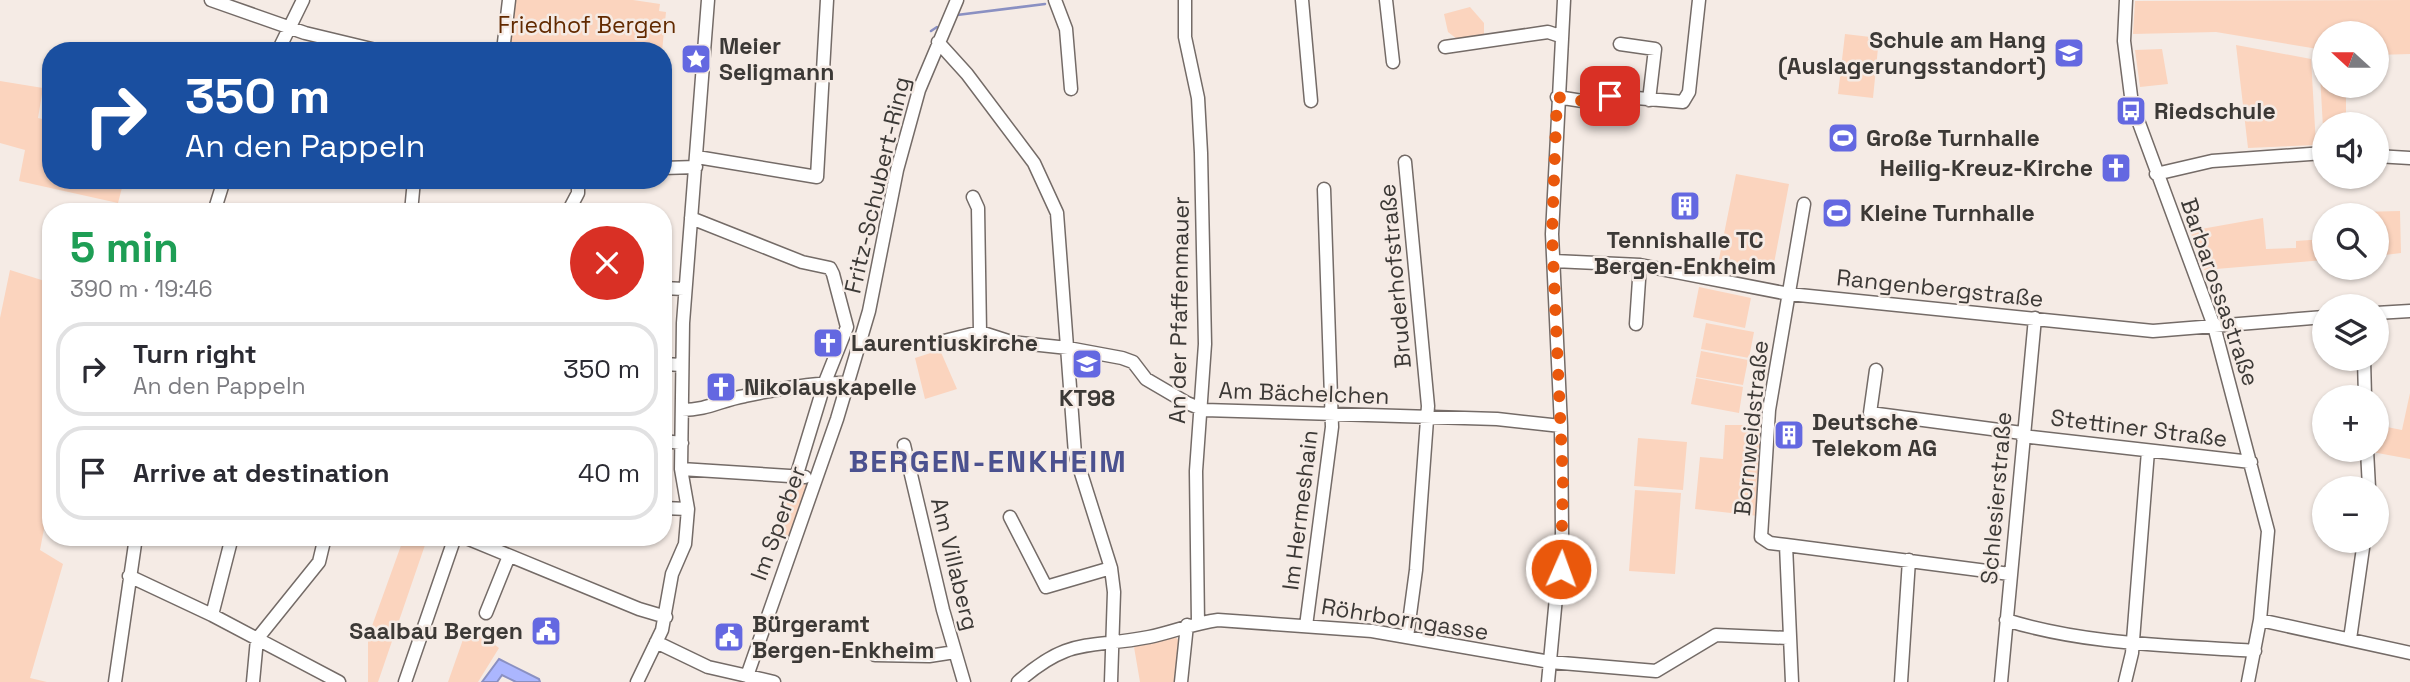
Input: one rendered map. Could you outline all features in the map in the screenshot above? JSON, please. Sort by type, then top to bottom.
[{"type":"street","points":[[211,0],[289,27],[346,42]]},
{"type":"street","points":[[282,42],[303,0]]},
{"type":"street","points":[[504,42],[509,0]]},
{"type":"street","points":[[637,682],[666,617],[672,574],[685,544],[688,509],[681,469],[684,289],[708,0]]},
{"type":"street","points":[[672,166],[696,162],[817,177],[827,0]]},
{"type":"street","name":"Fritz-Schubert-Ring","points":[[847,383],[877,276],[890,206],[914,107],[957,0]]},
{"type":"street","points":[[1055,0],[1066,29],[1070,89]]},
{"type":"street","name":"An der Pfaffenmauer","points":[[1181,682],[1192,624],[1205,344],[1201,137],[1198,98],[1185,37],[1185,0]]},
{"type":"street","points":[[1302,0],[1311,101]]},
{"type":"street","points":[[1386,0],[1393,62]]},
{"type":"street","points":[[1548,682],[1561,569],[1562,426],[1554,261],[1557,97],[1564,0]]},
{"type":"street","points":[[1557,97],[1589,102],[1613,96],[1680,103],[1688,96],[1699,0]]},
{"type":"street","name":"Barbarossastraße","points":[[2126,0],[2124,41],[2132,104],[2214,326],[2269,535],[2260,621],[2248,682]]},
{"type":"street","points":[[1445,47],[1548,32],[1560,36]]},
{"type":"street","points":[[938,42],[967,74],[1034,163],[1049,192],[1061,239],[1076,461],[1111,568],[1114,592],[1111,682]]},
{"type":"street","points":[[1620,44],[1655,49],[1649,100]]},
{"type":"street","points":[[2156,174],[2212,161],[2312,154]]},
{"type":"street","points":[[2389,157],[2410,158]]},
{"type":"street","name":"Bruderhofstraße","points":[[1405,162],[1428,419],[1416,570],[1407,638]]},
{"type":"street","name":"Im Hermeshain","points":[[1306,626],[1332,416],[1324,189]]},
{"type":"street","points":[[944,341],[980,332],[978,208],[972,197]]},
{"type":"street","name":"Bornweidstraße","points":[[1786,545],[1764,541],[1761,531],[1769,410],[1804,204]]},
{"type":"street","name":"Im Sperber","points":[[691,218],[802,262],[830,268],[847,327],[825,382],[797,474]]},
{"type":"street","name":"Rangenbergstraße","points":[[1554,261],[1640,265],[1789,294],[2153,331],[2312,318]]},
{"type":"street","points":[[1636,324],[1640,265]]},
{"type":"street","points":[[672,288],[684,289]]},
{"type":"street","points":[[2389,312],[2410,311]]},
{"type":"street","name":"Schlesierstraße","points":[[2001,682],[2035,318]]},
{"type":"street","name":"Am Bächelchen","points":[[980,332],[1011,342],[1068,348],[1128,359],[1146,379],[1200,408],[1332,416],[1497,419],[1562,426]]},
{"type":"street","points":[[672,364],[682,365]]},
{"type":"street","name":"Stettiner Straße","points":[[1876,370],[1870,414],[2251,462]]},
{"type":"street","points":[[682,410],[703,410],[743,396],[825,382],[847,383]]},
{"type":"street","name":"Im Sperber","points":[[747,676],[847,383]]},
{"type":"street","points":[[672,442],[682,443]]},
{"type":"street","name":"Am Villaberg","points":[[904,445],[964,682]]},
{"type":"street","points":[[2125,682],[2132,643],[2148,451]]},
{"type":"street","points":[[681,469],[797,474],[815,481]]},
{"type":"street","points":[[672,508],[688,509]]},
{"type":"street","points":[[1010,517],[1046,587],[1111,568]]},
{"type":"street","points":[[1792,682],[1786,545],[2010,573]]},
{"type":"street","points":[[115,682],[134,546]]},
{"type":"street","points":[[212,615],[230,546]]},
{"type":"street","points":[[253,682],[257,639],[319,562],[323,546]]},
{"type":"street","points":[[405,682],[452,546]]},
{"type":"street","points":[[485,546],[639,609],[666,617]]},
{"type":"street","points":[[2350,639],[2362,553]]},
{"type":"street","points":[[486,614],[509,556]]},
{"type":"street","points":[[1901,682],[1909,560]]},
{"type":"street","points":[[129,576],[212,615],[339,682]]},
{"type":"street","name":"Röhrborngasse","points":[[1018,682],[1058,652],[1111,641],[1145,638],[1192,624],[1239,620],[1407,638],[1609,670],[1659,671],[1716,635],[1788,638]]},
{"type":"street","points":[[2006,620],[2080,639],[2255,652]]},
{"type":"street","points":[[2260,621],[2410,653]]},
{"type":"street","points":[[656,642],[708,667],[767,681]]},
{"type":"street","name":"Am Villaberg","points":[[875,655],[929,656],[955,652]]},
{"type":"green space","name":"Friedhof Bergen","points":[[513,0],[633,0],[660,4],[659,11],[666,12],[663,42],[509,42]]},
{"type":"green space","points":[[2410,0],[2410,54],[2389,55],[2389,21],[2312,21],[2312,48],[2216,32],[2133,34],[2135,1]]},
{"type":"green space","points":[[1470,7],[1484,23],[1484,36],[1457,39],[1448,32],[1444,14]]},
{"type":"green space","points":[[1845,34],[1879,38],[1873,98],[1838,94]]},
{"type":"green space","points":[[2236,45],[2311,59],[2314,112],[2312,145],[2248,148]]},
{"type":"green space","points":[[2162,49],[2168,84],[2140,87],[2135,50]]},
{"type":"green space","points":[[0,81],[42,88],[38,118],[42,119],[42,186],[19,181],[25,150],[0,143]]},
{"type":"green space","points":[[2321,98],[2346,98],[2346,112],[2322,112]]},
{"type":"green space","points":[[1736,174],[1789,184],[1772,274],[1718,264]]},
{"type":"green space","points":[[55,189],[122,189],[118,203]]},
{"type":"green space","points":[[2389,211],[2400,211],[2401,253],[2389,254]]},
{"type":"green space","points":[[2263,218],[2266,249],[2296,248],[2296,241],[2312,240],[2312,261],[2204,270],[2190,231]]},
{"type":"green space","points":[[10,270],[42,280],[40,550],[63,564],[30,678],[47,682],[0,682],[0,318]]},
{"type":"green space","points":[[1699,287],[1751,298],[1745,328],[1693,317]]},
{"type":"green space","points":[[1706,323],[1754,332],[1749,358],[1701,349]]},
{"type":"green space","points":[[940,350],[957,389],[925,399],[915,358]]},
{"type":"green space","points":[[1701,351],[1748,360],[1743,385],[1696,377]]},
{"type":"green space","points":[[1696,378],[1743,387],[1739,413],[1691,404]]},
{"type":"green space","points":[[2410,393],[2410,459],[2389,455],[2389,427],[2402,430]]},
{"type":"green space","points":[[1725,425],[1763,425],[1758,516],[1695,509],[1700,457],[1723,459]]},
{"type":"green space","points":[[1638,438],[1687,442],[1683,490],[1634,486]]},
{"type":"green space","points":[[795,478],[807,482],[808,488],[790,538],[776,537]]},
{"type":"green space","points":[[1635,490],[1681,493],[1675,574],[1629,571]]},
{"type":"green space","points":[[401,546],[425,546],[378,682],[368,682],[368,637]]},
{"type":"green space","points":[[466,631],[497,642],[495,645],[499,648],[478,682],[448,682]]},
{"type":"green space","points":[[1174,636],[1180,641],[1177,682],[1140,682],[1134,647],[1138,643]]},
{"type":"water","points":[[499,659],[539,679],[540,682],[516,682],[502,675],[497,682],[482,682]]},
{"type":"waterway","points":[[957,15],[1045,4]]},
{"type":"waterway","points":[[931,31],[937,27]]},
{"type":"place","name":"Schule am Hang (Auslagerungsstandort)","points":[[2069,53]]},
{"type":"place","name":"Meier Seligmann","points":[[696,59]]},
{"type":"place","name":"Riedschule","points":[[2131,111]]},
{"type":"place","name":"Große Turnhalle","points":[[1843,138]]},
{"type":"place","name":"Heilig-Kreuz-Kirche","points":[[2116,168]]},
{"type":"place","name":"Tennishalle TC Bergen-Enkheim","points":[[1685,206]]},
{"type":"place","name":"Kleine Turnhalle","points":[[1837,213]]},
{"type":"place","name":"Laurentiuskirche","points":[[828,343]]},
{"type":"place","name":"KT98","points":[[1087,364]]},
{"type":"place","name":"Nikolauskapelle","points":[[721,387]]},
{"type":"place","name":"Deutsche Telekom AG","points":[[1789,435]]},
{"type":"place","name":"Saalbau Bergen","points":[[546,631]]},
{"type":"place","name":"Bürgeramt Bergen-Enkheim","points":[[729,637]]},
{"type":"district","name":"BERGEN-ENKHEIM","points":[[988,461]]},
{"type":"route","points":[[1561,569],[1562,426],[1552,234],[1557,97],[1594,102],[1610,96]]}]
